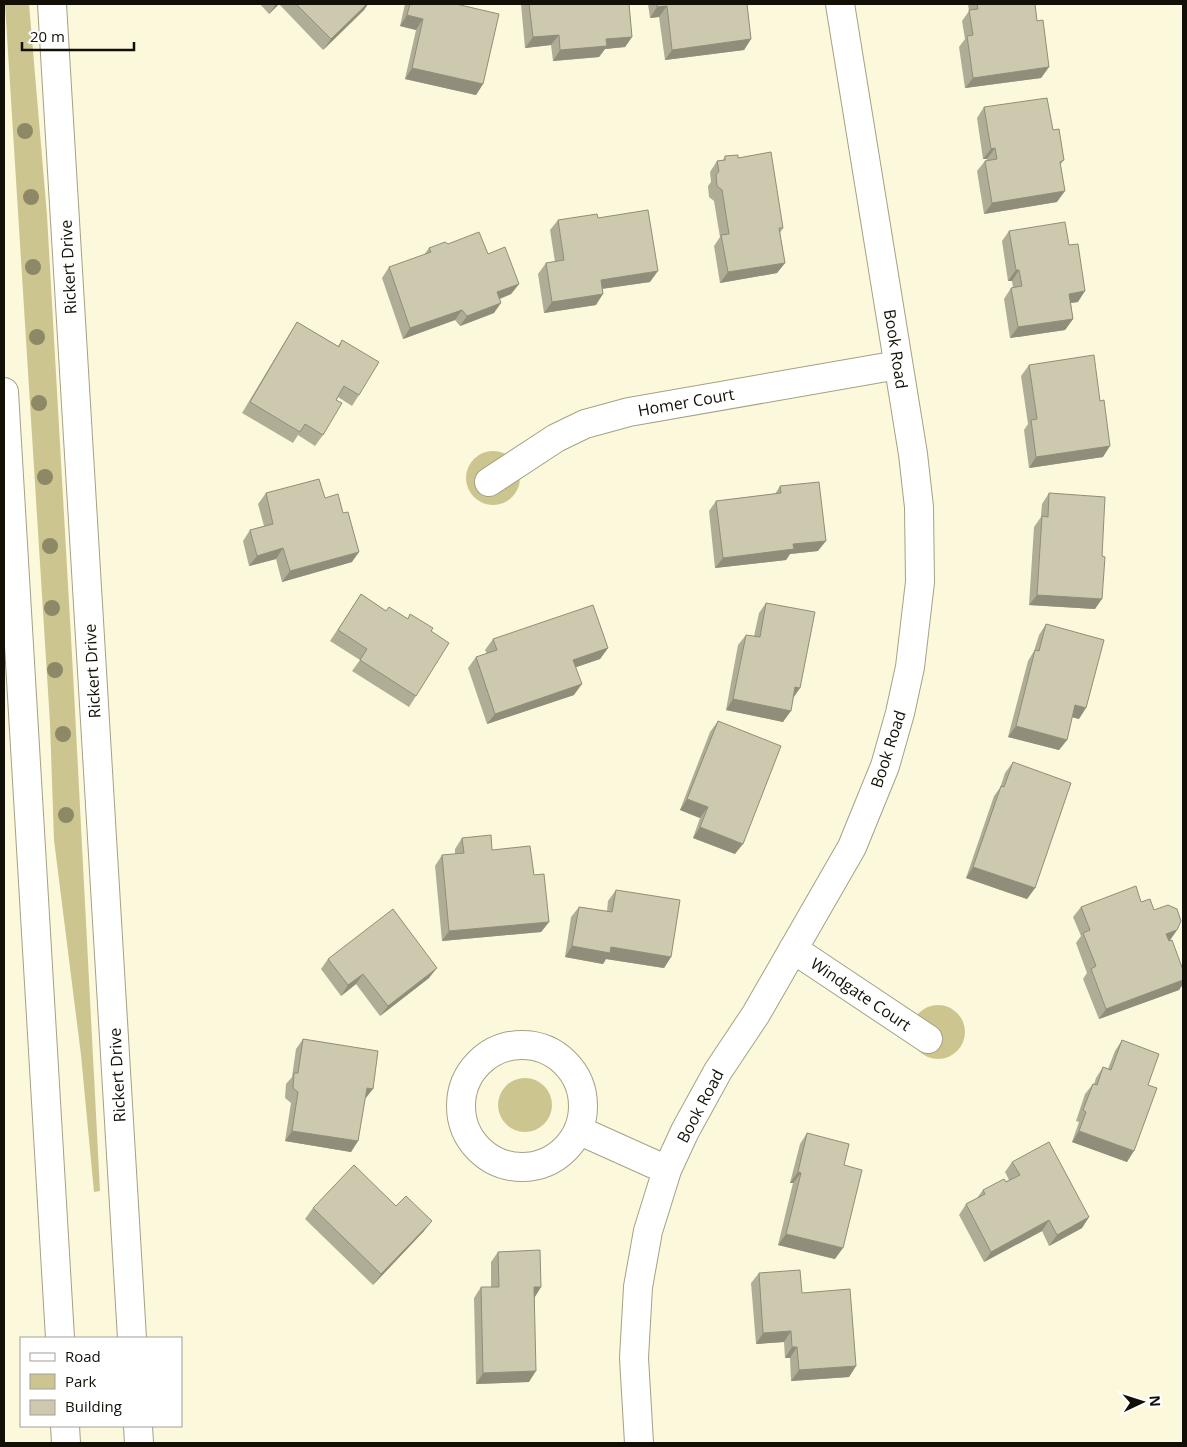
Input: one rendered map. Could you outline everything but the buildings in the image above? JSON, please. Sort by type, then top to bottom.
[{"type":"street","name":"Rickert Drive","points":[[52,4],[132,1337]]},
{"type":"street","name":"Book Road","points":[[639,1443],[634,1358],[638,1287],[648,1231],[667,1170],[684,1131],[713,1079],[756,1014],[855,838],[885,766],[900,713],[910,667],[920,582],[919,507],[913,454],[840,4]]},
{"type":"street","name":"Homer Court","points":[[489,482],[556,438],[585,424],[629,412],[898,365]]},
{"type":"street","points":[[4,392],[60,1337]]},
{"type":"street","name":"Windgate Court","points":[[793,948],[928,1039]]},
{"type":"street","points":[[530,1045],[550,1051],[566,1063],[578,1080],[583,1100],[578,1130],[574,1138],[560,1153],[543,1164],[523,1167],[504,1164],[486,1155],[472,1141],[463,1123],[461,1103],[465,1083],[476,1066],[491,1052],[510,1046],[530,1045]]},
{"type":"street","points":[[578,1130],[667,1170]]},
{"type":"street","points":[[65,1427],[66,1443]]},
{"type":"street","points":[[138,1427],[139,1443]]},
{"type":"green space","points":[[5,4],[29,4],[47,215],[100,1191],[94,1192],[81,1055],[54,840],[50,723]]},
{"type":"green space","points":[[493,451],[503,453],[512,459],[518,468],[520,478],[518,488],[512,497],[503,503],[493,505],[483,503],[474,497],[468,488],[466,478],[468,468],[474,459],[483,453]]},
{"type":"green space","points":[[933,1005],[943,1005],[953,1009],[961,1017],[965,1032],[961,1047],[953,1055],[943,1059],[933,1059],[923,1055],[915,1047],[911,1037],[911,1027],[915,1017],[923,1009]]},
{"type":"green space","points":[[525,1078],[535,1080],[544,1086],[550,1095],[552,1105],[550,1115],[544,1124],[535,1130],[525,1132],[515,1130],[506,1124],[500,1115],[498,1105],[500,1095],[506,1086],[515,1080]]}]
